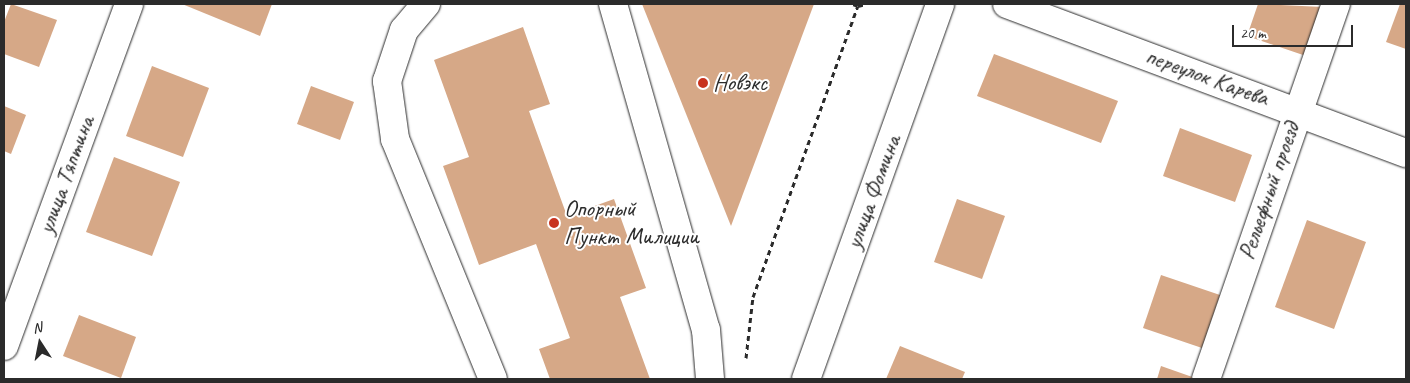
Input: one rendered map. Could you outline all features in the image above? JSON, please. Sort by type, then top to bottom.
[{"type":"street","name":"улица Тяптина","points":[[4,346],[129,4]]},
{"type":"street","points":[[426,4],[404,30],[387,81],[395,139],[493,379]]},
{"type":"street","points":[[613,4],[706,330],[710,379]]},
{"type":"street","name":"улица Фомина","points":[[806,379],[940,4]]},
{"type":"street","name":"переулок Карева","points":[[1007,4],[1297,110],[1406,153]]},
{"type":"street","name":"Рельефный проезд","points":[[1206,379],[1297,110],[1336,4]]},
{"type":"path","points":[[853,4],[858,6],[866,4]]},
{"type":"path","points":[[745,369],[753,297],[858,6]]},
{"type":"building","points":[[11,4],[57,20],[39,67],[4,54],[4,22]]},
{"type":"building","points":[[182,4],[272,4],[260,36]]},
{"type":"building","points":[[642,4],[814,4],[731,226]]},
{"type":"building","points":[[1258,4],[1323,7],[1306,56],[1247,36]]},
{"type":"building","points":[[1400,4],[1406,4],[1406,49],[1386,42]]},
{"type":"building","points":[[523,27],[550,104],[529,111],[567,216],[614,199],[646,288],[620,297],[650,379],[550,379],[539,349],[570,338],[536,244],[479,265],[443,166],[469,157],[434,60]]},
{"type":"building","points":[[994,54],[1118,101],[1101,143],[977,96]]},
{"type":"building","points":[[152,66],[209,88],[183,157],[126,136]]},
{"type":"building","points":[[311,86],[354,102],[340,140],[297,124]]},
{"type":"building","points":[[4,106],[26,115],[11,154],[4,151]]},
{"type":"building","points":[[1180,128],[1252,155],[1235,202],[1163,176]]},
{"type":"building","points":[[114,157],[180,182],[152,256],[86,232]]},
{"type":"building","points":[[957,199],[1005,216],[982,279],[934,262]]},
{"type":"building","points":[[1307,220],[1366,242],[1334,329],[1275,307]]},
{"type":"building","points":[[1161,275],[1220,295],[1202,348],[1143,328]]},
{"type":"building","points":[[79,315],[136,337],[121,378],[63,356]]},
{"type":"building","points":[[900,346],[965,372],[962,379],[886,379]]},
{"type":"building","points":[[1161,366],[1198,379],[1157,379]]},
{"type":"place","name":"Новэкс","points":[[703,83]]},
{"type":"place","name":"Опорный Пункт Милиции","points":[[554,223]]}]
